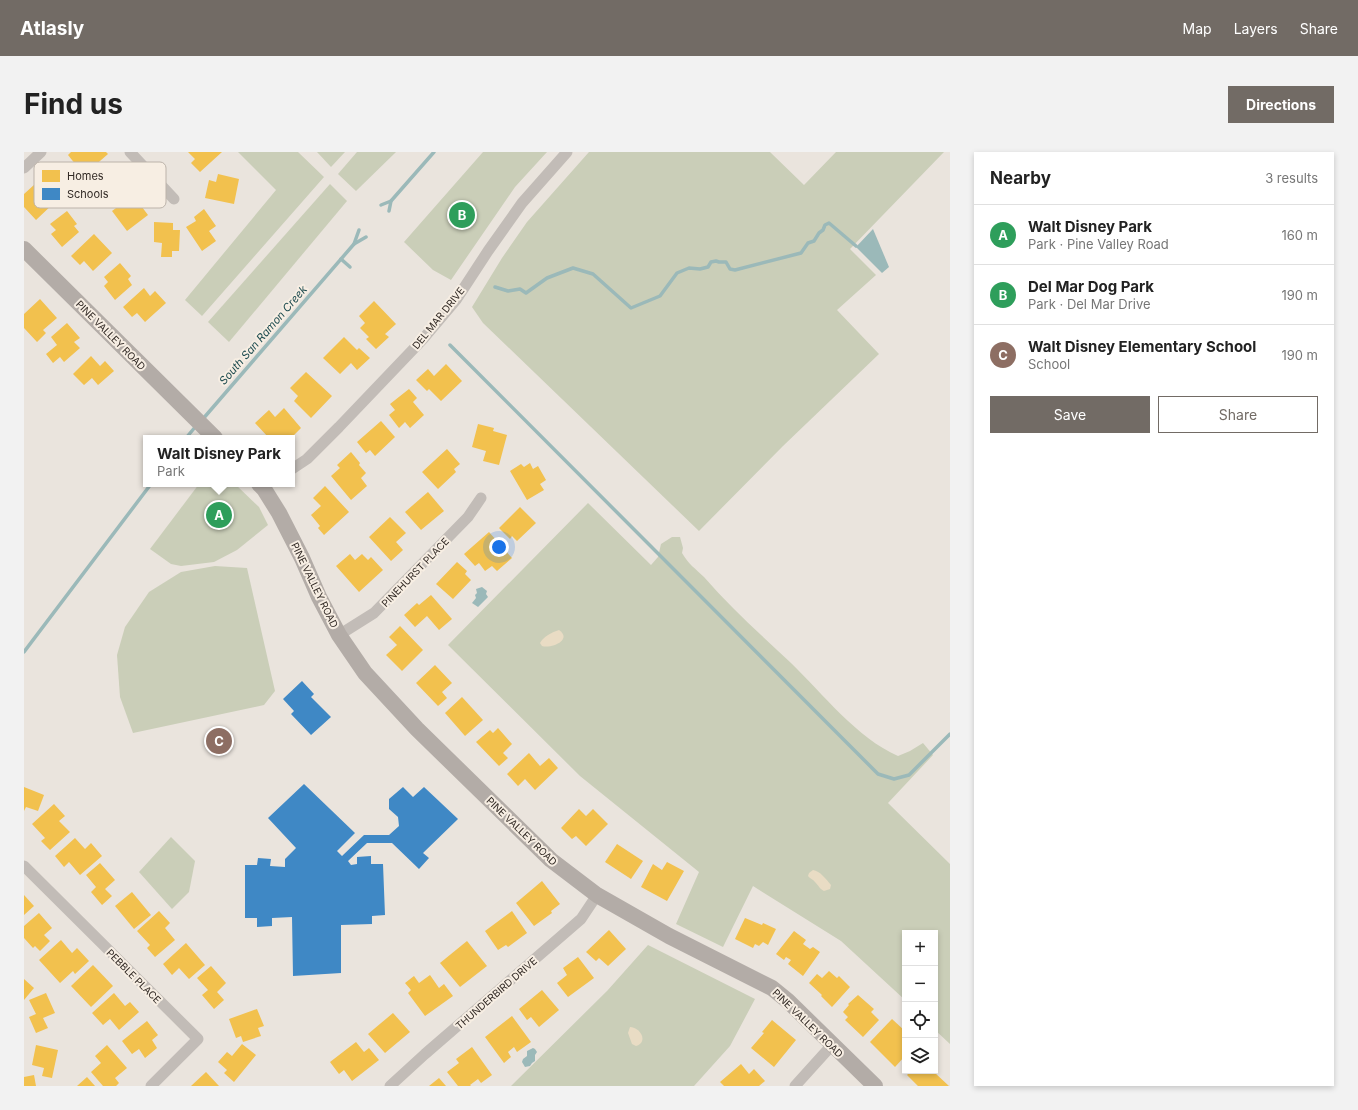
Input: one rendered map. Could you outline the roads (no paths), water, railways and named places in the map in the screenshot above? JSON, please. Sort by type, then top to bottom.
[{"type":"street","points":[[24,168],[41,152]]},
{"type":"street","points":[[130,152],[139,162]]},
{"type":"street","name":"DEL MAR DRIVE","points":[[295,467],[307,459],[423,339],[456,300],[522,203],[567,152]]},
{"type":"street","points":[[166,190],[174,199]]},
{"type":"street","name":"PINE VALLEY ROAD","points":[[24,249],[212,435]]},
{"type":"street","name":"PINE VALLEY ROAD","points":[[266,487],[299,551],[319,597],[339,635],[365,673],[417,729],[551,860],[597,895],[669,936],[772,988],[788,1001],[875,1086]]},
{"type":"street","name":"PINEHURST PLACE","points":[[339,635],[374,614],[468,517],[481,498]]},
{"type":"street","name":"PEBBLE PLACE","points":[[24,866],[198,1039],[152,1086]]},
{"type":"street","name":"THUNDERBIRD DRIVE","points":[[390,1086],[581,920],[597,895]]},
{"type":"street","points":[[795,1086],[832,1045]]},
{"type":"water","points":[[873,229],[889,267],[882,273],[856,247]]},
{"type":"water","points":[[482,587],[487,591],[486,594],[488,597],[478,607],[472,603],[476,598],[476,589]]},
{"type":"water","points":[[533,1048],[537,1052],[535,1055],[535,1061],[530,1066],[525,1067],[522,1062],[523,1059],[527,1056],[527,1051]]},
{"type":"waterway","name":"South San Ramon Creek","points":[[389,211],[391,201],[434,152]]},
{"type":"waterway","name":"South San Ramon Creek","points":[[381,205],[391,201]]},
{"type":"waterway","points":[[495,287],[508,291],[520,289],[526,293],[547,278],[573,268],[593,274],[631,308],[660,296],[677,273],[689,268],[700,269],[708,267],[711,262],[716,261],[726,262],[730,269],[735,270],[801,253],[808,243],[814,241],[825,225],[829,223],[856,246]]},
{"type":"waterway","name":"South San Ramon Creek","points":[[354,244],[359,230]]},
{"type":"waterway","name":"South San Ramon Creek","points":[[202,420],[354,244],[366,237]]},
{"type":"waterway","points":[[341,259],[350,267]]},
{"type":"waterway","points":[[450,345],[878,774],[894,779],[909,775],[950,734]]},
{"type":"waterway","name":"South San Ramon Creek","points":[[188,435],[196,426]]},
{"type":"waterway","name":"South San Ramon Creek","points":[[24,652],[149,487]]},
{"type":"place","name":"Del Mar Dog Park","points":[[462,215]]},
{"type":"place","name":"Walt Disney Park","points":[[219,515]]},
{"type":"place","name":"Walt Disney Elementary School","points":[[219,741]]}]
